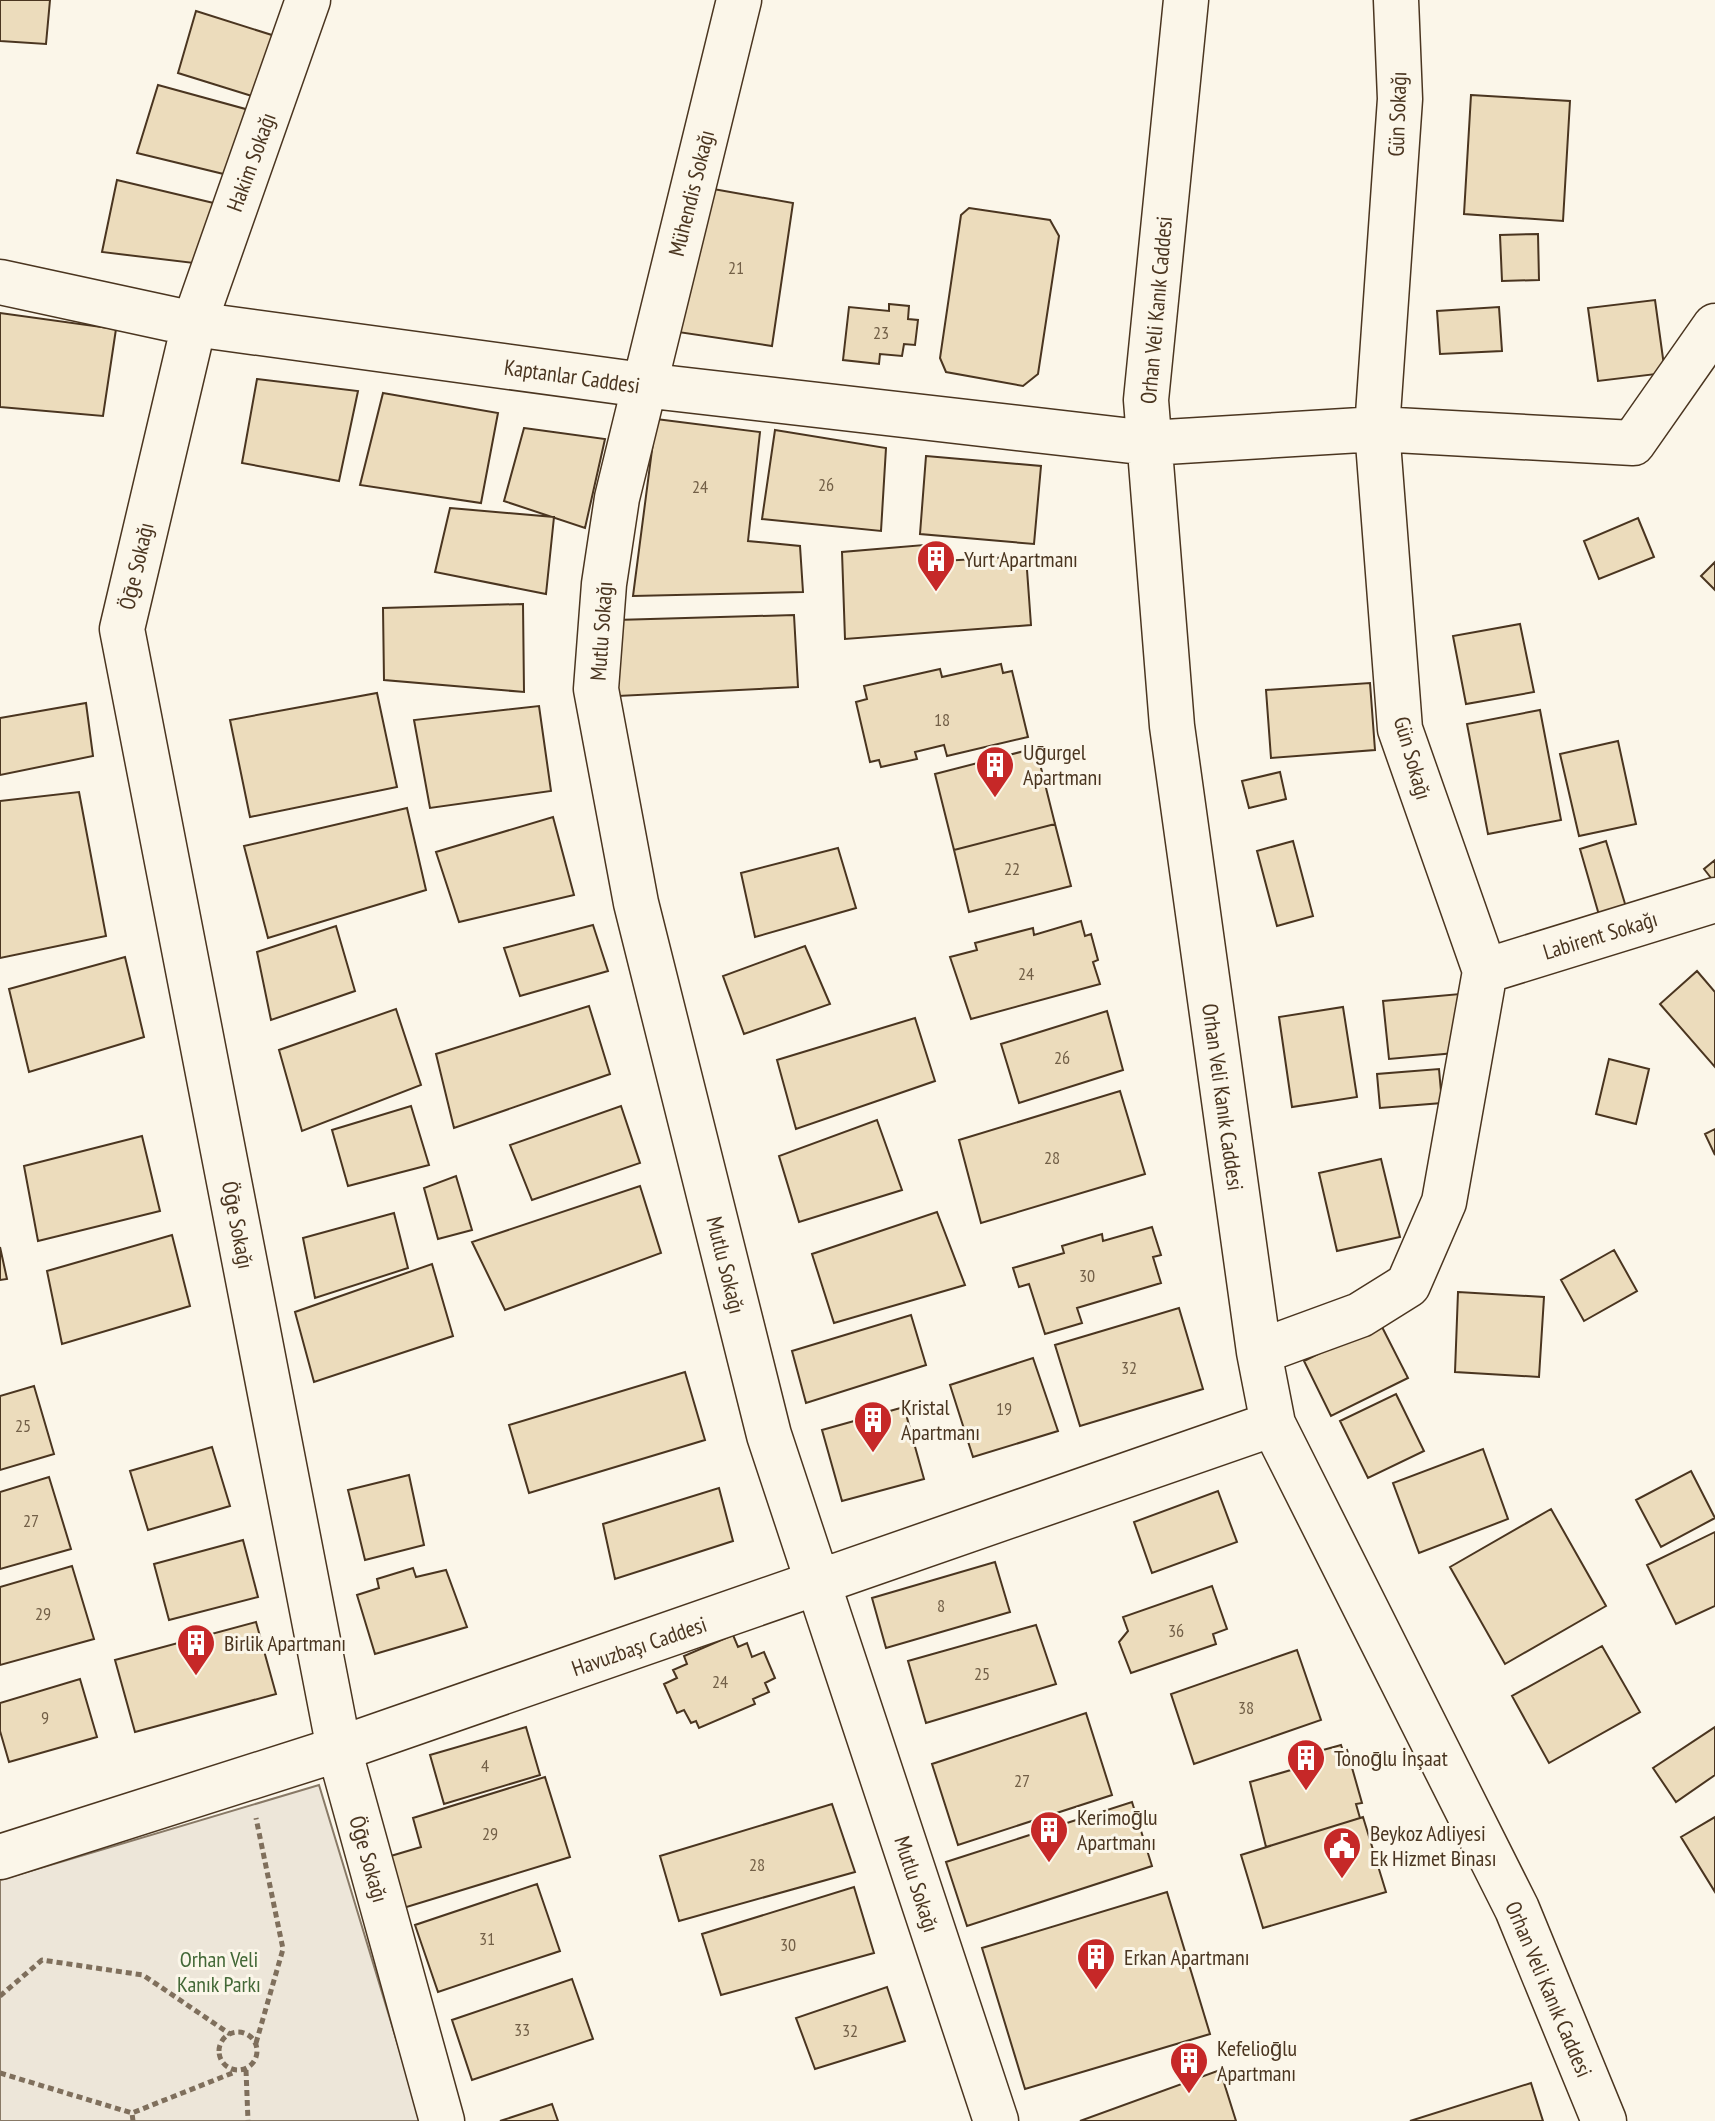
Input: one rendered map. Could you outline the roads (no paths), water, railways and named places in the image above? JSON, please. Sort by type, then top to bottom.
[{"type":"street","name":"Hakim Sokağı","points":[[194,324],[308,0]]},
{"type":"street","name":"Mühendis Sokağı","points":[[643,385],[739,0]]},
{"type":"street","name":"Orhan Veli Kanık Caddesi","points":[[1186,0],[1146,400],[1172,726],[1259,1352],[1273,1424],[1517,1909],[1604,2121]]},
{"type":"street","name":"Gün Sokağı","points":[[1259,1352],[1360,1315],[1408,1285],[1444,1202],[1485,971],[1400,729],[1377,429],[1400,99],[1396,0]]},
{"type":"street","name":"Kaptanlar Caddesi","points":[[0,282],[194,324],[643,385],[1149,443],[1377,429],[1633,443],[1715,326]]},
{"type":"street","name":"Öḡe Sokağı","points":[[194,324],[122,629],[339,1749],[442,2121]]},
{"type":"street","name":"Mutlu Sokağı","points":[[643,385],[617,498],[604,584],[596,689],[636,903],[769,1435],[996,2121]]},
{"type":"street","name":"Labirent Sokağı","points":[[1485,971],[1715,900]]},
{"type":"street","name":"Havuzbaşı Caddesi","points":[[0,1857],[339,1749],[1273,1424]]},
{"type":"place","name":"Yurt Apartmanı","points":[[936,593]]},
{"type":"place","name":"Uḡurgel Apartmanı","points":[[995,799]]},
{"type":"place","name":"Kristal Apartmanı","points":[[873,1454]]},
{"type":"place","name":"Birlik Apartmanı","points":[[196,1677]]},
{"type":"place","name":"Tonoḡlu İnşaat","points":[[1306,1792]]},
{"type":"place","name":"Kerimoḡlu Apartmanı","points":[[1049,1864]]},
{"type":"place","name":"Beykoz Adliyesi Ek Hizmet Binası","points":[[1342,1880]]},
{"type":"place","name":"Erkan Apartmanı","points":[[1096,1991]]},
{"type":"place","name":"Kefelioḡlu Apartmanı","points":[[1189,2095]]},
{"type":"park label","name":"Orhan Veli Kanık Parkı","points":[[219,1972]]}]
